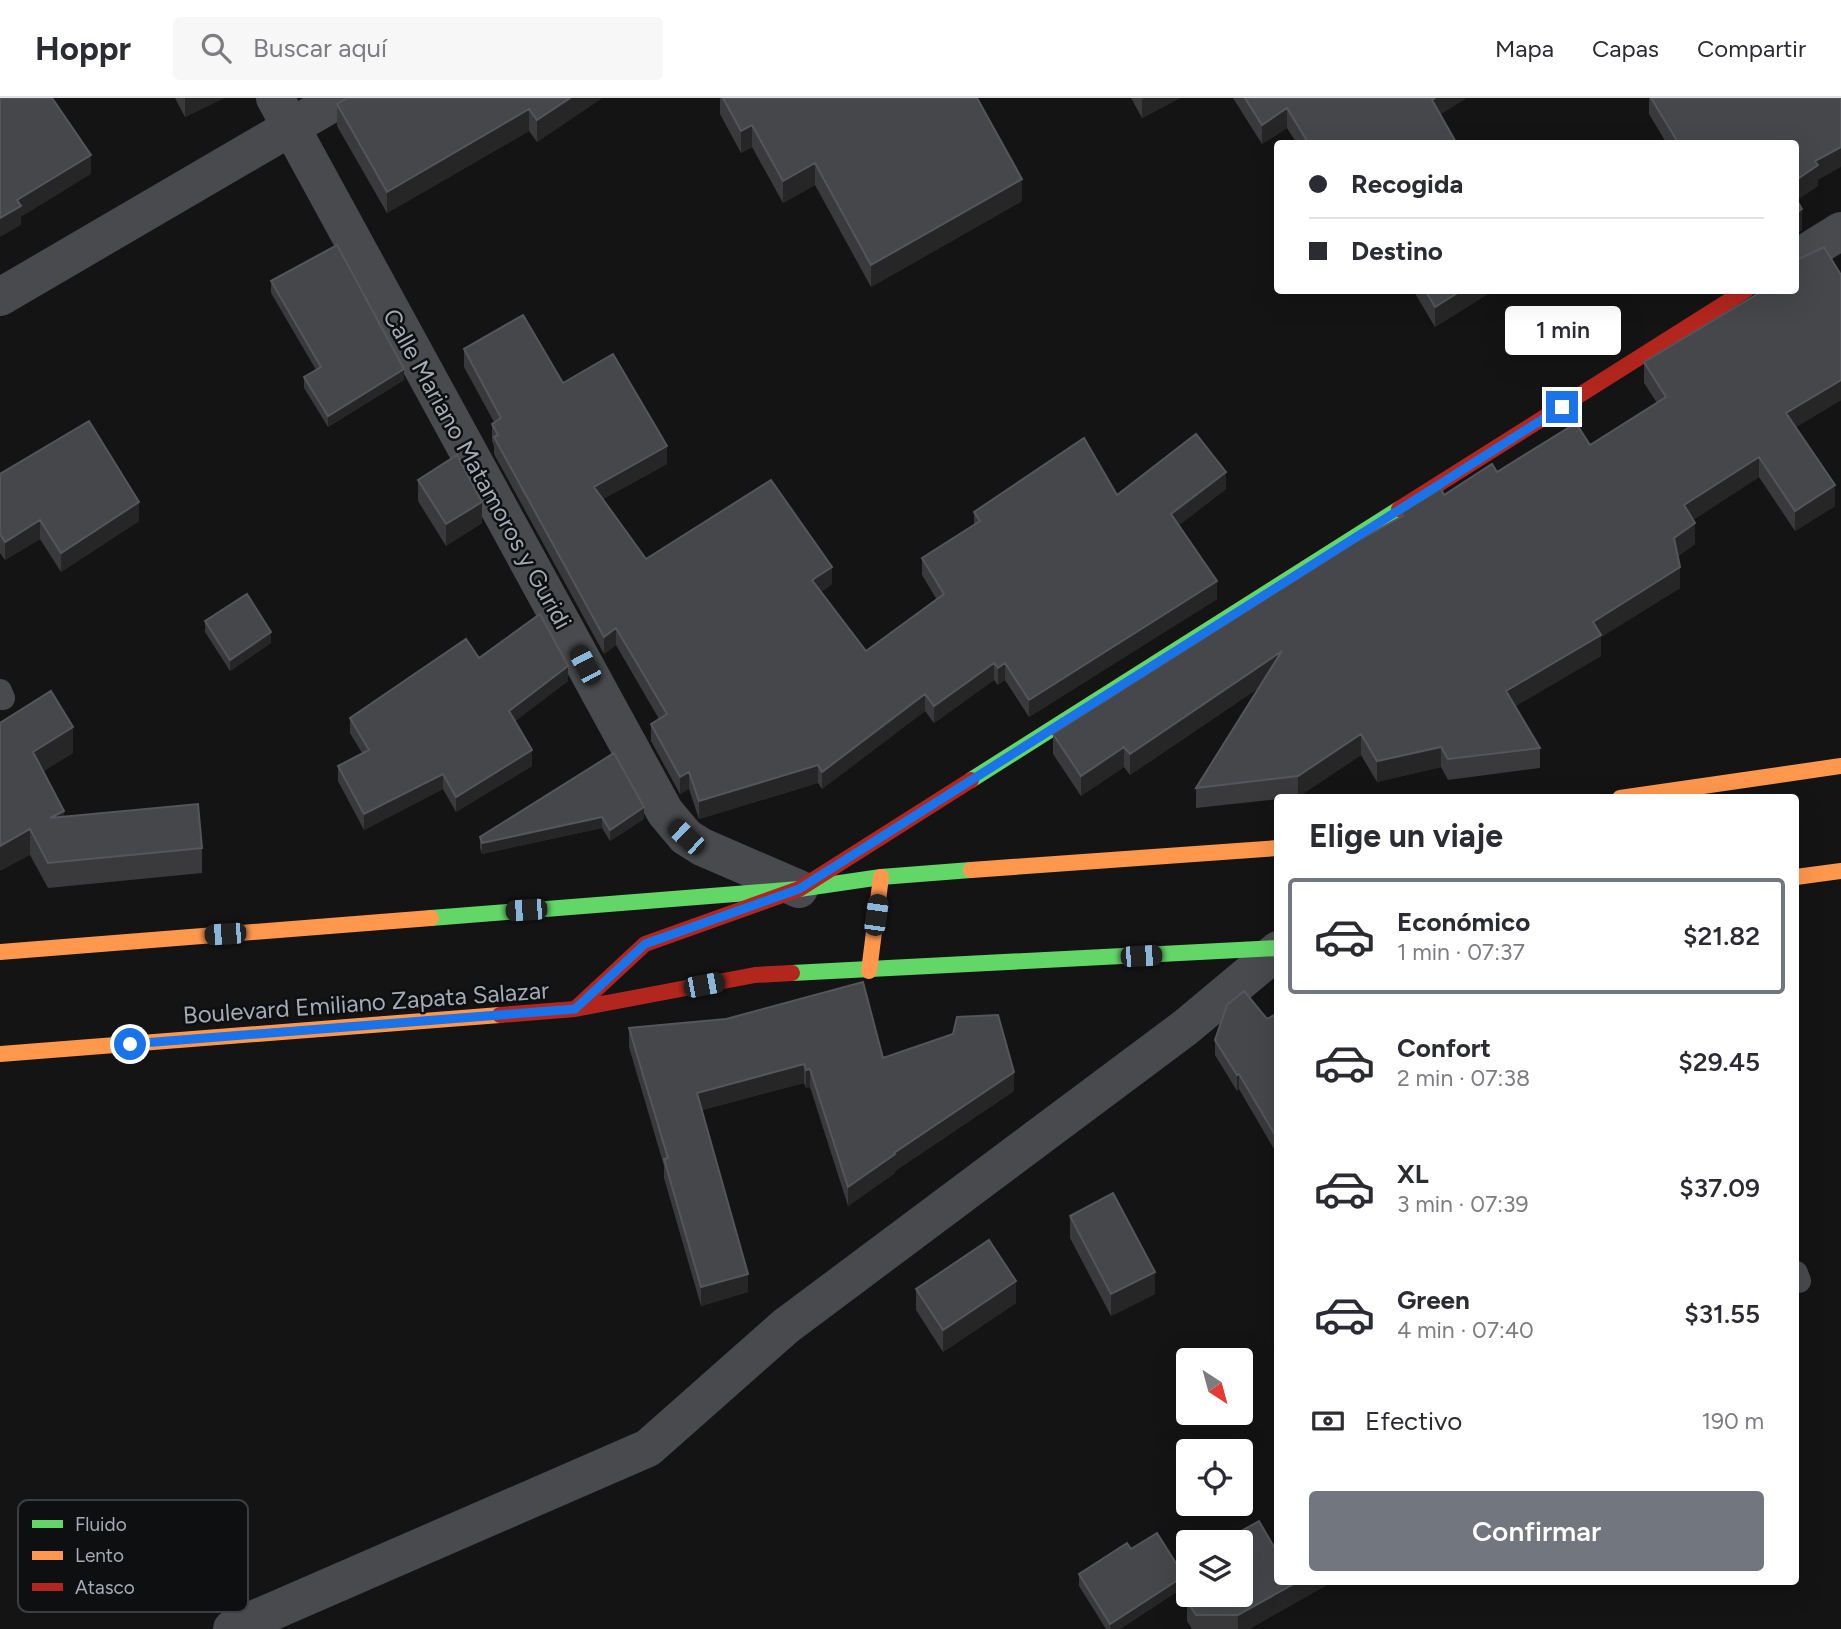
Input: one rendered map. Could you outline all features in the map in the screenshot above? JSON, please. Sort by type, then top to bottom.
[{"type":"main road","points":[[575,1009],[645,944],[799,889],[1740,294]]},
{"type":"main road","points":[[1647,794],[1841,765]]},
{"type":"main road","points":[[0,952],[799,889],[881,877],[1274,848]]},
{"type":"main road","points":[[1799,877],[1841,871]]},
{"type":"main road","points":[[869,971],[881,877]]},
{"type":"main road","name":"Boulevard Emiliano Zapata Salazar","points":[[0,1054],[575,1009],[755,975],[1274,949]]},
{"type":"street","points":[[0,297],[283,113],[341,98]]},
{"type":"street","name":"Calle Mariano Matamoros y Guridi","points":[[283,113],[665,812],[676,827],[702,847],[799,889]]},
{"type":"street","points":[[1799,258],[1841,231]]},
{"type":"street","points":[[232,1629],[648,1448],[786,1326],[1186,1027],[1274,952]]},
{"type":"building","points":[[0,98],[52,98],[91,155],[17,200],[21,206],[0,218]]},
{"type":"building","points":[[347,98],[570,98],[537,120],[529,109],[387,192],[337,104]]},
{"type":"building","points":[[723,98],[977,98],[1022,179],[871,265],[815,163],[783,181],[752,125],[741,131]]},
{"type":"building","points":[[1245,98],[1435,98],[1432,100],[1455,140],[1307,140],[1287,108],[1262,125]]},
{"type":"building","points":[[1651,98],[1841,98],[1841,147],[1815,161],[1818,165],[1799,178],[1799,140],[1677,140]]},
{"type":"building","points":[[337,245],[404,369],[328,416],[304,377],[321,367],[271,281]]},
{"type":"building","points":[[1824,247],[1841,275],[1841,380],[1786,413],[1835,485],[1795,511],[1759,457],[1684,505],[1695,523],[1674,538],[1680,567],[1593,622],[1601,635],[1506,691],[1540,748],[1448,759],[1441,747],[1377,761],[1361,734],[1298,776],[1196,788],[1282,651],[1130,754],[1124,747],[1081,776],[1053,734],[1359,540],[1403,516],[1401,513],[1441,489],[1444,495],[1492,464],[1497,472],[1576,423],[1590,445],[1666,397],[1644,362],[1757,294],[1799,294],[1799,259]]},
{"type":"building","points":[[1427,294],[1456,294],[1435,307]]},
{"type":"building","points":[[523,315],[563,383],[613,354],[667,446],[594,487],[646,559],[771,480],[832,567],[812,580],[866,651],[944,594],[922,558],[980,521],[974,512],[1084,438],[1117,495],[1196,434],[1226,472],[1171,514],[1217,581],[1029,700],[1005,663],[998,668],[994,663],[934,706],[925,694],[822,772],[818,765],[699,801],[689,772],[680,777],[651,724],[667,714],[616,628],[604,637],[494,437],[498,435],[492,424],[501,418],[464,349]]},
{"type":"building","points":[[89,421],[139,502],[61,553],[40,520],[5,542],[0,534],[0,474]]},
{"type":"building","points":[[457,455],[482,502],[446,524],[418,480]]},
{"type":"building","points":[[247,594],[271,632],[230,660],[205,621]]},
{"type":"building","points":[[540,614],[568,666],[509,711],[532,750],[456,797],[443,774],[364,814],[338,766],[369,750],[350,718],[466,639],[479,658]]},
{"type":"building","points":[[51,691],[73,727],[33,752],[64,811],[50,818],[198,804],[202,848],[48,863],[30,829],[0,846],[0,723]]},
{"type":"building","points":[[614,753],[644,807],[610,830],[602,817],[482,843],[480,837]]},
{"type":"building","points":[[863,982],[883,1058],[953,1034],[957,1017],[998,1015],[1014,1072],[848,1187],[810,1069],[806,1070],[804,1064],[697,1093],[748,1274],[701,1287],[664,1159],[668,1158],[629,1028],[726,1019]]},
{"type":"building","points":[[1244,991],[1267,1019],[1274,1015],[1274,1133],[1215,1040],[1227,1005]]},
{"type":"building","points":[[1113,1193],[1155,1272],[1111,1294],[1070,1216]]},
{"type":"building","points":[[989,1240],[1016,1281],[943,1330],[916,1289]]},
{"type":"building","points":[[1259,1521],[1274,1547],[1274,1585],[1292,1585],[1253,1607],[1253,1530],[1243,1530]]},
{"type":"building","points":[[1157,1533],[1176,1563],[1176,1581],[1110,1624],[1079,1574],[1127,1543],[1131,1549]]},
{"type":"building","points":[[1191,1607],[1252,1607],[1238,1615],[1196,1615]]},
{"type":"traffic: fast","points":[[971,780],[1399,509]]},
{"type":"traffic: fast","points":[[431,918],[799,889],[881,877],[971,870]]},
{"type":"traffic: fast","points":[[792,973],[1274,948]]},
{"type":"traffic: slow","points":[[1648,794],[1841,766]]},
{"type":"traffic: slow","points":[[971,870],[1274,848]]},
{"type":"traffic: slow","points":[[1799,877],[1841,871]]},
{"type":"traffic: slow","points":[[869,971],[881,877]]},
{"type":"traffic: slow","points":[[0,952],[431,918]]},
{"type":"traffic: slow","points":[[0,1054],[500,1015]]},
{"type":"traffic: jam","points":[[1399,509],[1740,294]]},
{"type":"traffic: jam","points":[[575,1009],[645,944],[799,889],[971,780]]},
{"type":"traffic: jam","points":[[500,1015],[575,1009],[755,975],[792,973]]},
{"type":"route","points":[[130,1044],[575,1009],[645,944],[799,889],[1562,407]]}]
